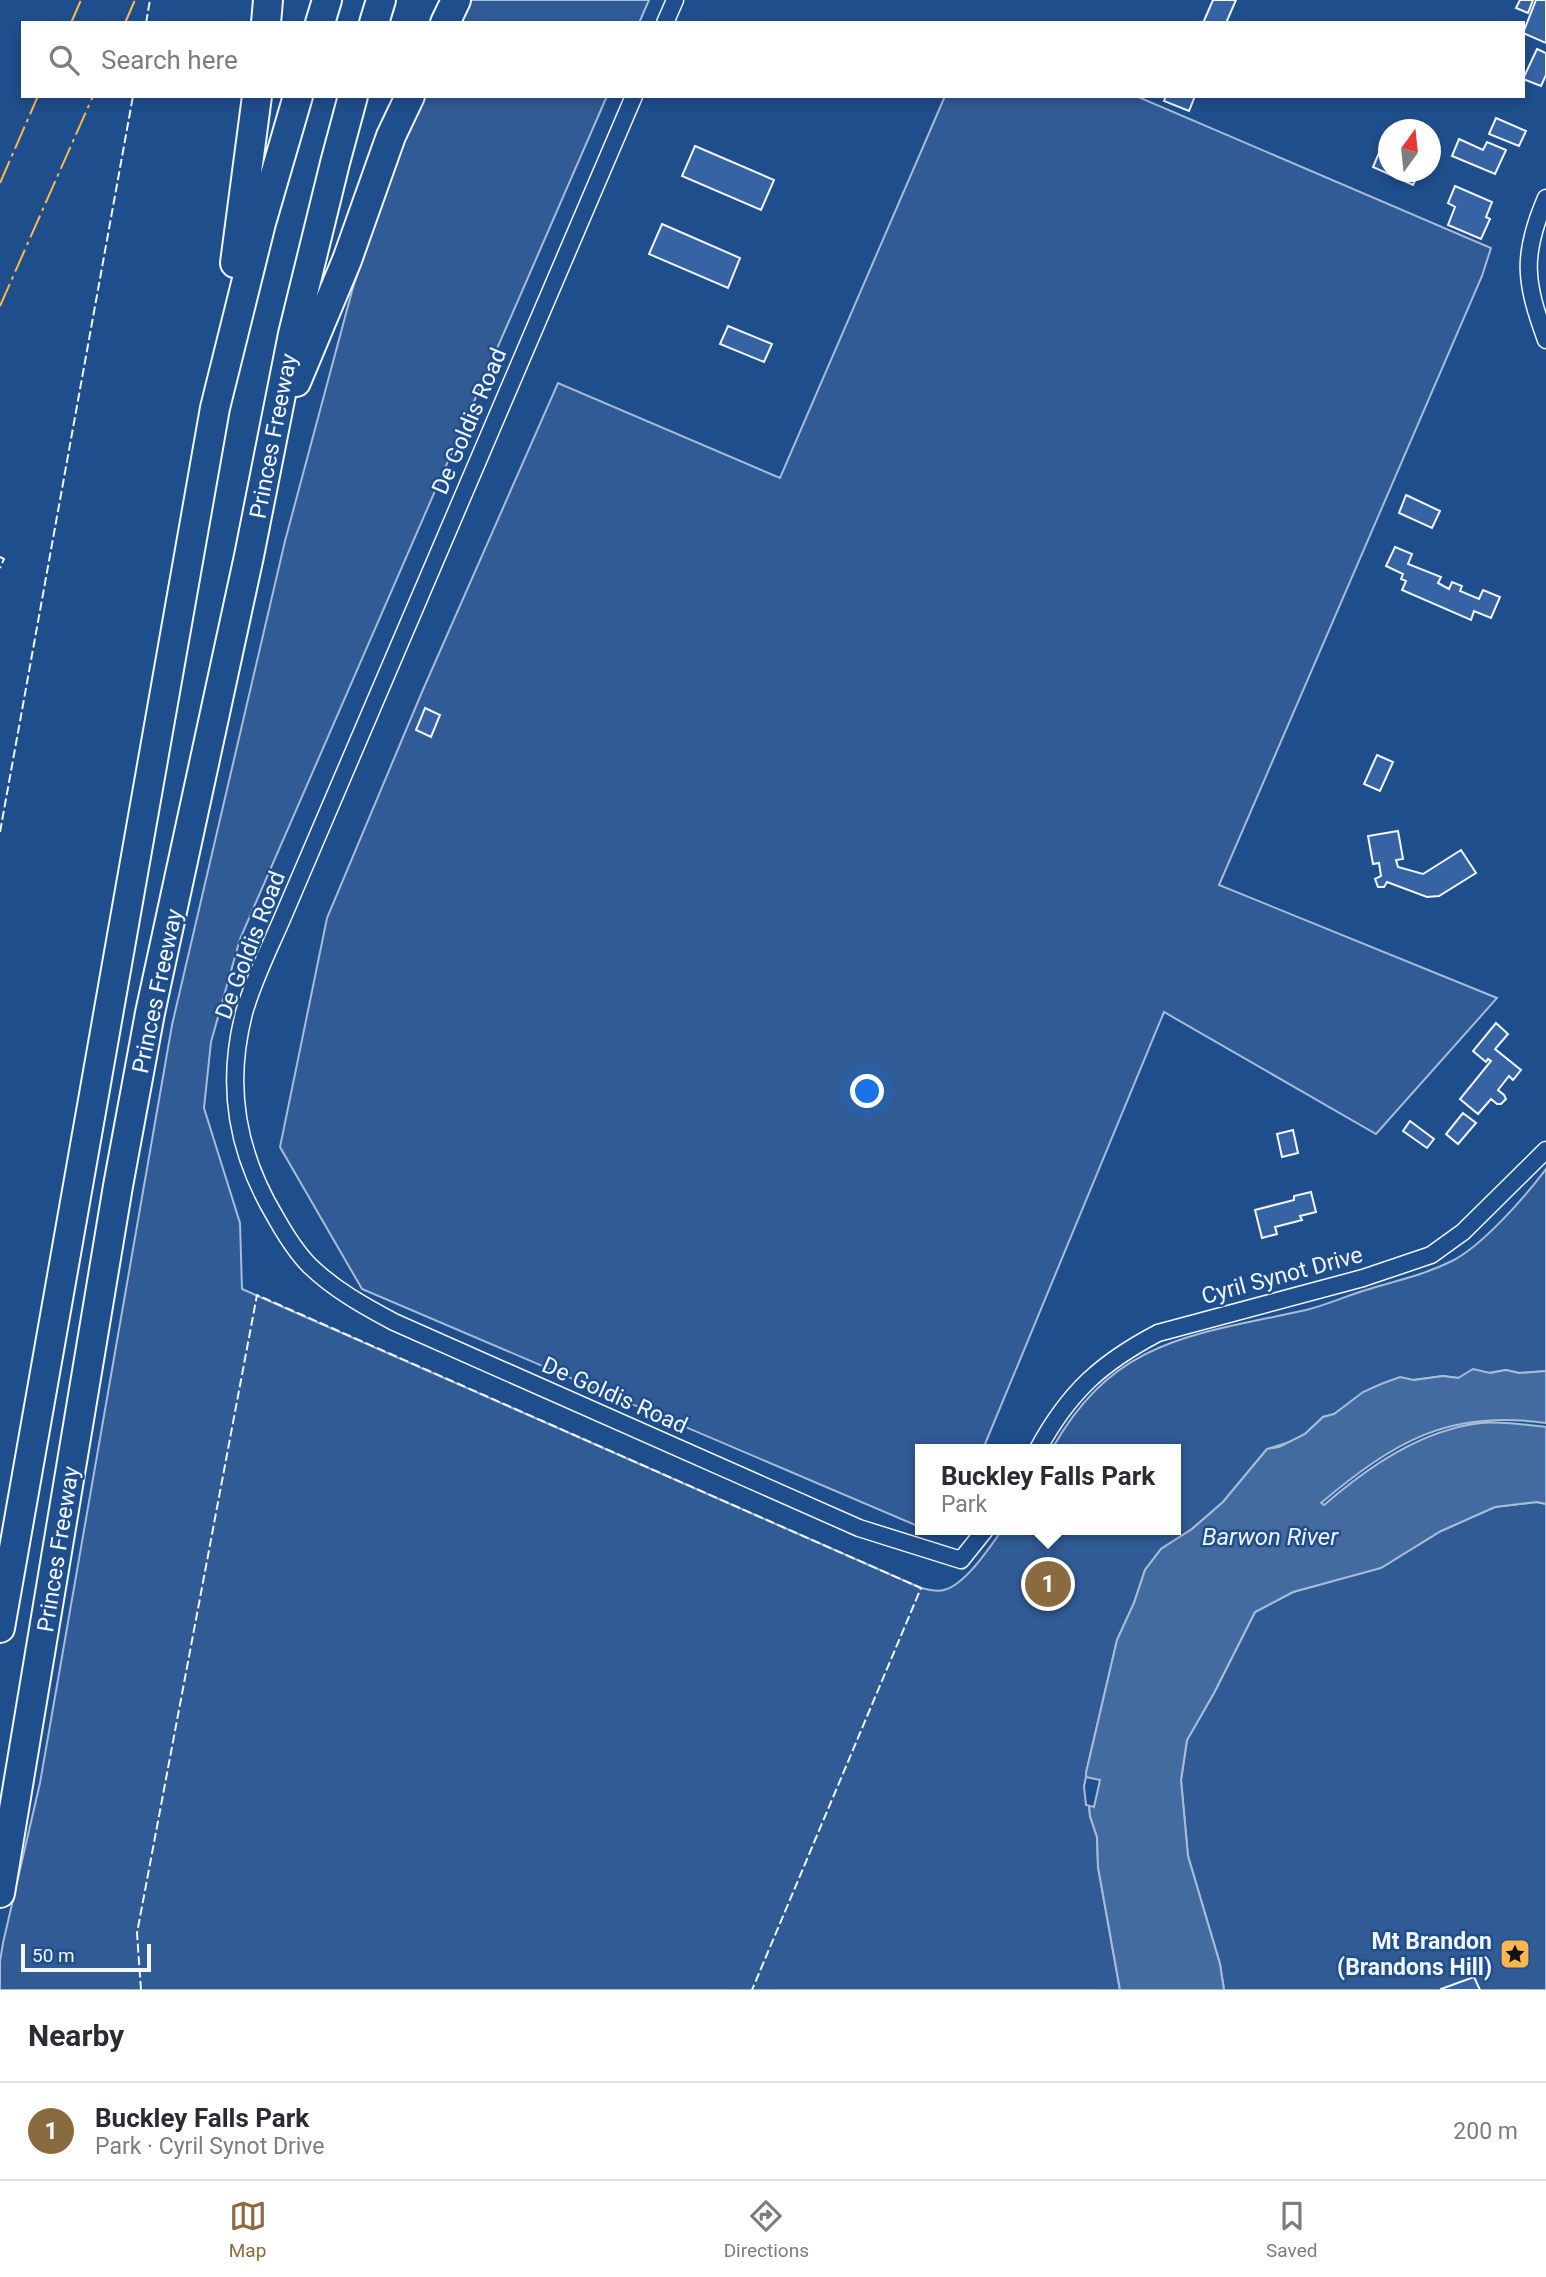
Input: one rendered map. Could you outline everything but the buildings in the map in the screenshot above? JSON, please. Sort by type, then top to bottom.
[{"type":"highway","points":[[265,21],[268,0]]},
{"type":"highway","points":[[321,21],[327,0]]},
{"type":"highway","points":[[375,21],[381,0]]},
{"type":"highway","points":[[446,21],[456,0]]},
{"type":"highway","points":[[215,408],[257,98]]},
{"type":"highway","name":"Princes Freeway","points":[[0,1629],[215,408],[261,223],[297,98]]},
{"type":"highway","name":"Princes Freeway","points":[[0,1893],[118,1186],[150,1013],[249,556],[293,334],[353,98]]},
{"type":"highway","points":[[270,443],[347,260],[391,136],[409,98]]},
{"type":"street","points":[[667,21],[675,0]]},
{"type":"street","name":"De Goldis Road","points":[[633,98],[244,1012],[234,1066],[236,1112],[245,1156],[261,1194],[309,1265],[345,1295],[394,1322],[859,1528],[961,1560],[981,1535]]},
{"type":"street","points":[[1546,198],[1534,225],[1528,260],[1530,291],[1546,340]]},
{"type":"street","name":"Cyril Synot Drive","points":[[1041,1444],[1052,1423],[1076,1391],[1129,1348],[1158,1333],[1363,1278],[1431,1255],[1463,1232],[1546,1150]]},
{"type":"shaded area","points":[[468,0],[649,0],[640,21],[458,21]]},
{"type":"shaded area","points":[[419,98],[606,98],[240,939],[211,1042],[204,1108],[240,1223],[242,1289],[921,1588],[941,1591],[960,1581],[998,1535],[1181,1535],[1181,1444],[1055,1444],[1076,1412],[1102,1384],[1130,1363],[1160,1347],[1228,1327],[1314,1308],[1452,1261],[1489,1233],[1546,1169],[1546,1371],[1519,1373],[1506,1370],[1459,1378],[1443,1376],[1413,1380],[1323,1417],[1293,1441],[1267,1449],[1223,1502],[1192,1529],[1161,1549],[1145,1570],[1117,1640],[1086,1773],[1090,1816],[1097,1837],[1098,1867],[1120,1990],[0,1990],[3,1943],[40,1783],[172,1025],[285,541],[352,291],[398,149]]},
{"type":"shaded area","points":[[944,98],[1141,98],[1491,248],[1482,276],[1219,885],[1497,998],[1376,1134],[1164,1012],[985,1444],[915,1444],[915,1525],[362,1289],[280,1147],[327,918],[422,692],[558,383],[780,478]]},
{"type":"shaded area","points":[[1537,1502],[1546,1504],[1546,1990],[1224,1990],[1220,1964],[1188,1856],[1181,1780],[1187,1740],[1255,1612],[1293,1592],[1381,1567],[1441,1531],[1495,1507]]},
{"type":"water","name":"Barwon River","points":[[1473,1369],[1490,1373],[1506,1370],[1519,1373],[1546,1371],[1546,1423],[1480,1421],[1451,1426],[1424,1435],[1373,1463],[1321,1503],[1324,1505],[1377,1464],[1417,1442],[1459,1427],[1497,1422],[1546,1427],[1546,1504],[1537,1502],[1495,1507],[1441,1531],[1381,1568],[1293,1592],[1255,1612],[1187,1740],[1181,1780],[1188,1856],[1220,1964],[1224,1990],[1120,1990],[1098,1867],[1097,1837],[1090,1816],[1086,1773],[1117,1640],[1145,1570],[1161,1549],[1192,1529],[1223,1502],[1267,1449],[1279,1447],[1305,1434],[1323,1417],[1334,1414],[1363,1392],[1381,1384],[1400,1377],[1414,1380],[1443,1376],[1458,1378]]},
{"type":"pier","points":[[1086,1777],[1100,1780],[1094,1807],[1086,1805]]},
{"type":"fence","points":[[146,21],[150,0]]},
{"type":"fence","points":[[0,832],[133,98]]},
{"type":"fence","points":[[0,557],[4,559],[0,568]]},
{"type":"fence","points":[[141,1990],[137,1933],[257,1295],[921,1588],[752,1990]]},
{"type":"power","points":[[72,21],[81,0]]},
{"type":"power","points":[[126,21],[135,0]]},
{"type":"power","points":[[0,183],[37,98]]},
{"type":"power","points":[[0,306],[92,98]]},
{"type":"place","name":"Buckley Falls Park","points":[[1048,1584]]},
{"type":"place","name":"Mt Brandon (Brandons Hill)","points":[[1515,1954]]}]
